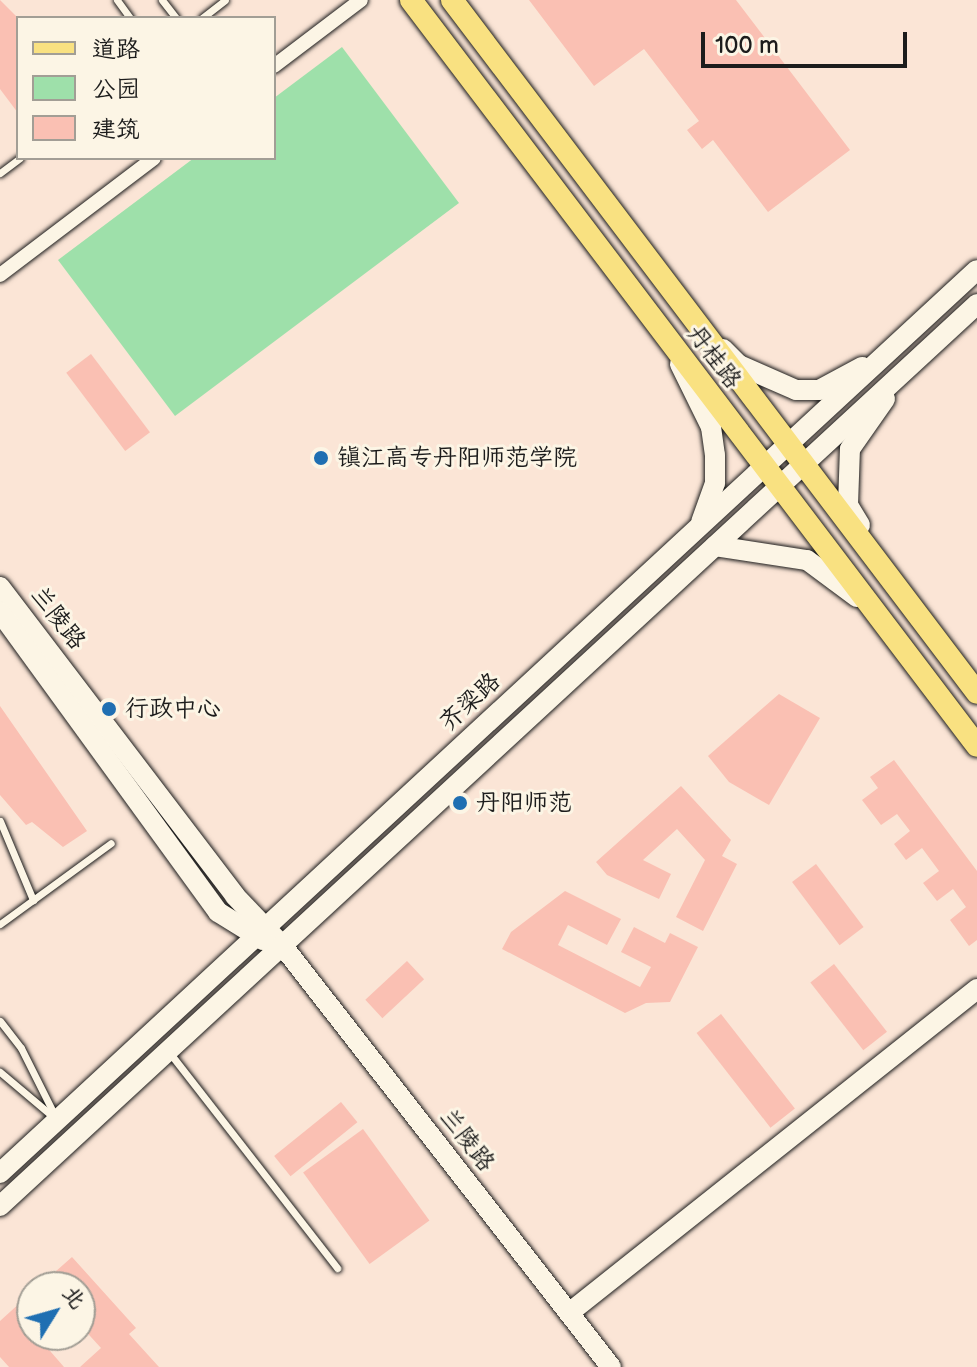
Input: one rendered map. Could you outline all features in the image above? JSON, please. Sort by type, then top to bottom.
[{"type":"main road","name":"丹桂路","points":[[411,0],[977,746]]},
{"type":"main road","name":"丹桂路","points":[[452,0],[790,442],[802,465],[977,693]]},
{"type":"main road","name":"齐梁路","points":[[0,1173],[977,270]]},
{"type":"main road","points":[[0,1206],[977,304]]},
{"type":"main road","points":[[705,330],[739,365],[796,390],[819,390],[883,357]]},
{"type":"main road","points":[[670,342],[711,427],[715,483],[700,524]]},
{"type":"main road","points":[[896,379],[850,449],[848,505],[900,594]]},
{"type":"main road","points":[[715,546],[807,560],[878,614]]},
{"type":"main road","name":"兰陵路","points":[[0,587],[235,896],[259,932]]},
{"type":"main road","name":"兰陵路","points":[[0,612],[218,912],[282,945],[611,1367]]},
{"type":"main road","points":[[569,1313],[977,989]]},
{"type":"street","points":[[276,64],[361,0]]},
{"type":"street","points":[[0,275],[149,160]]},
{"type":"lane","points":[[162,0],[174,16]]},
{"type":"lane","points":[[208,0],[214,8]]},
{"type":"lane","points":[[204,16],[225,0]]},
{"type":"lane","points":[[0,173],[17,160]]},
{"type":"lane","points":[[0,821],[33,900]]},
{"type":"lane","points":[[0,924],[111,843]]},
{"type":"lane","points":[[0,1021],[21,1048],[57,1120]]},
{"type":"lane","points":[[168,1051],[337,1268]]},
{"type":"lane","points":[[0,1072],[57,1120]]},
{"type":"green space","points":[[342,47],[459,203],[175,416],[58,260],[191,160],[276,160],[276,96]]},
{"type":"building","points":[[0,0],[16,16],[16,110],[0,89]]},
{"type":"building","points":[[529,0],[736,0],[850,150],[768,212],[713,140],[702,149],[687,130],[699,121],[644,49],[594,86]]},
{"type":"building","points":[[91,354],[150,432],[125,451],[66,373]]},
{"type":"building","points":[[779,694],[820,718],[769,805],[729,782],[708,756]]},
{"type":"building","points":[[0,706],[87,831],[63,847],[32,822],[26,825],[0,795]]},
{"type":"building","points":[[894,760],[977,871],[977,940],[969,946],[950,920],[966,907],[953,889],[937,901],[923,883],[939,871],[922,848],[906,860],[894,844],[910,831],[897,814],[881,825],[862,800],[878,788],[870,777]]},
{"type":"building","points":[[681,786],[731,840],[722,856],[737,864],[703,931],[676,917],[705,860],[677,829],[643,860],[671,874],[659,899],[607,875],[596,862]]},
{"type":"building","points":[[816,864],[864,927],[840,945],[792,882]]},
{"type":"building","points":[[565,891],[621,919],[607,945],[568,925],[558,945],[640,987],[651,967],[621,952],[634,927],[665,943],[670,933],[698,947],[670,1002],[646,1003],[625,1013],[502,949],[511,932]]},
{"type":"building","points":[[407,961],[424,979],[382,1018],[365,1000]]},
{"type":"building","points":[[834,964],[887,1032],[863,1050],[810,982]]},
{"type":"building","points":[[721,1014],[795,1109],[770,1128],[697,1033]]},
{"type":"building","points":[[341,1102],[357,1122],[291,1176],[274,1156]]},
{"type":"building","points":[[363,1129],[429,1220],[370,1264],[303,1172]]},
{"type":"building","points":[[72,1257],[85,1271],[56,1271]]},
{"type":"building","points":[[96,1284],[136,1328],[129,1334],[159,1367],[80,1367],[101,1348],[96,1343]]},
{"type":"building","points":[[16,1306],[16,1351],[50,1351],[64,1367],[9,1367],[0,1357],[0,1321]]},
{"type":"place","name":"镇江高专丹阳师范学院","points":[[321,458]]},
{"type":"place","name":"行政中心","points":[[109,709]]},
{"type":"place","name":"丹阳师范","points":[[460,803]]}]
